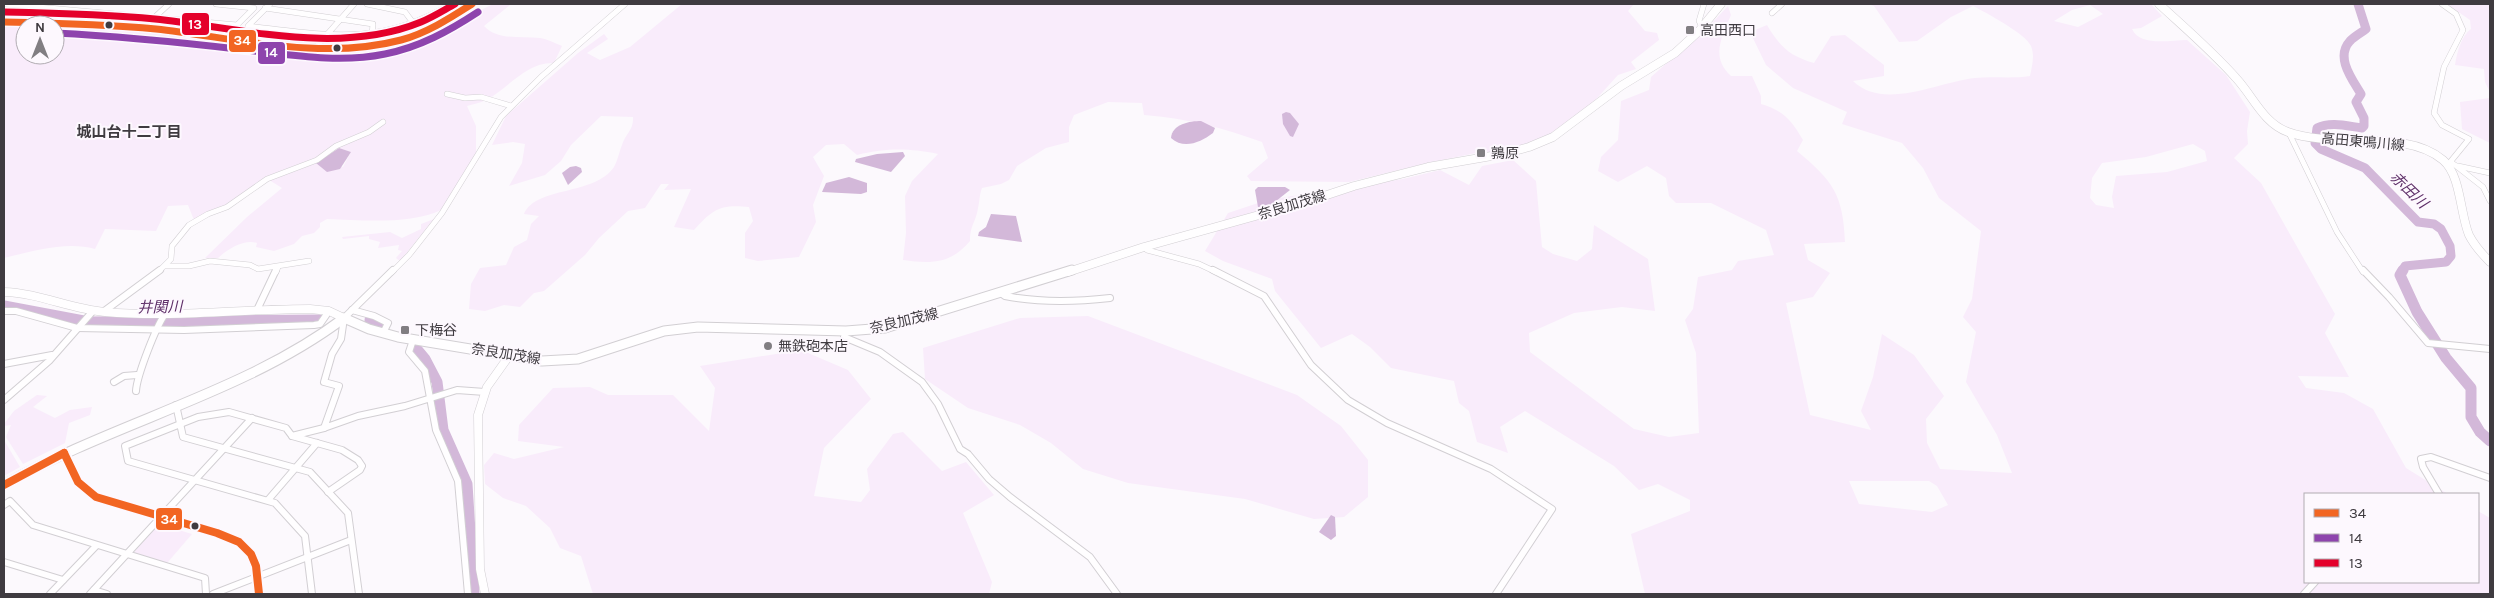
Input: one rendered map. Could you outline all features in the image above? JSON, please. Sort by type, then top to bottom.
[{"type":"main road","name":"奈良加茂線","points":[[344,318],[383,333],[413,340],[542,361],[578,359],[664,331],[698,326],[846,331],[898,324],[1144,247],[1428,167],[1504,154],[1534,145],[1553,137],[1621,86],[1675,53],[1702,27],[1721,4]]},
{"type":"main road","name":"高田東鳴川線","points":[[2159,4],[2238,80],[2266,118],[2288,132],[2322,139],[2413,146],[2451,164]]},
{"type":"main road","points":[[2451,164],[2468,233],[2476,247],[2490,262]]},
{"type":"main road","points":[[4,484],[64,453],[293,353],[344,318]]},
{"type":"street","points":[[4,10],[6,4],[67,8],[237,26],[254,8],[216,4]]},
{"type":"street","points":[[67,8],[72,4]]},
{"type":"street","points":[[144,28],[169,4]]},
{"type":"street","points":[[270,4],[248,26],[326,34],[372,34],[414,24],[451,4]]},
{"type":"street","points":[[316,47],[354,4]]},
{"type":"street","points":[[367,4],[405,12],[414,24]]},
{"type":"street","points":[[4,22],[87,24],[144,28],[316,47],[354,48],[398,41],[436,26],[472,4]]},
{"type":"street","points":[[324,428],[339,386],[324,382],[332,354],[341,339],[344,318],[409,255],[442,213],[492,131],[511,106],[625,4]]},
{"type":"street","points":[[1702,27],[1699,21],[1704,4]]},
{"type":"street","points":[[1772,13],[1782,4]]},
{"type":"street","points":[[2442,4],[2459,18],[2463,29],[2461,37],[2450,52],[2445,65],[2434,113],[2442,125],[2469,139],[2451,161],[2451,164]]},
{"type":"street","points":[[265,8],[373,24],[372,34]]},
{"type":"street","points":[[447,94],[465,98],[481,97],[511,106]]},
{"type":"street","points":[[103,312],[166,266],[171,259],[172,246],[189,225],[208,214],[227,207],[267,179],[317,160],[336,146],[369,132],[384,122]]},
{"type":"street","points":[[2288,132],[2337,232],[2365,274],[2389,297],[2431,345],[2490,349]]},
{"type":"street","points":[[2451,164],[2490,173]]},
{"type":"street","points":[[2451,164],[2483,187],[2486,196],[2490,200]]},
{"type":"street","points":[[1144,247],[1147,250],[1199,264],[1257,291],[1264,296],[1314,367],[1330,385],[1359,407],[1427,442],[1490,469],[1552,509],[1496,594]]},
{"type":"street","points":[[166,266],[189,266],[210,261],[250,265],[258,269],[309,261]]},
{"type":"street","points":[[258,310],[278,267]]},
{"type":"street","points":[[4,292],[26,293],[91,313],[103,312],[162,317],[258,310],[310,309],[329,312],[344,318]]},
{"type":"street","points":[[1001,293],[1006,296],[1038,302],[1076,302],[1110,298]]},
{"type":"street","points":[[352,310],[374,316],[388,323],[383,333]]},
{"type":"street","points":[[4,311],[16,311],[77,328],[153,330],[314,325],[320,324],[329,312]]},
{"type":"street","points":[[4,400],[39,370],[91,313]]},
{"type":"street","points":[[136,390],[137,375],[151,346],[153,330],[162,317]]},
{"type":"street","points":[[846,331],[844,337],[849,341],[877,350],[913,372],[934,394],[960,450],[968,454],[989,479],[1010,497],[1090,557],[1117,594]]},
{"type":"street","points":[[413,340],[409,352],[426,371],[436,430],[458,481],[468,594]]},
{"type":"street","points":[[4,364],[52,355]]},
{"type":"street","points":[[485,594],[480,568],[478,415],[485,392],[509,356]]},
{"type":"street","points":[[114,382],[124,376],[137,375]]},
{"type":"street","points":[[292,436],[324,428],[358,416],[457,390],[485,392]]},
{"type":"street","points":[[176,405],[184,437],[310,472],[348,513],[359,594]]},
{"type":"street","points":[[312,594],[306,536],[275,503],[128,461],[125,446],[198,417],[229,412],[286,428],[292,436],[352,453],[362,466],[360,470],[328,492]]},
{"type":"street","points":[[92,592],[252,418]]},
{"type":"street","points":[[268,500],[317,443]]},
{"type":"street","points":[[64,453],[74,476],[90,493],[105,500],[233,539],[251,554],[258,577],[259,594]]},
{"type":"street","points":[[2438,493],[2423,467],[2421,459],[2431,457],[2490,478]]},
{"type":"street","points":[[4,505],[10,501],[33,525],[96,546],[205,578],[206,594]]},
{"type":"street","points":[[213,594],[352,540]]},
{"type":"street","points":[[50,594],[96,546]]},
{"type":"street","points":[[4,562],[63,580]]},
{"type":"street","points":[[2304,594],[2314,583]]},
{"type":"street","points":[[92,592],[107,594]]},
{"type":"shaded area","points":[[493,4],[510,5],[484,26],[490,31],[503,36],[540,38],[562,46],[554,63],[544,64],[526,71],[486,100],[467,106],[476,126],[476,153],[441,210],[429,215],[400,220],[327,219],[320,223],[320,227],[314,233],[302,236],[294,244],[274,251],[256,247],[257,243],[247,242],[231,248],[218,258],[205,258],[247,217],[282,188],[266,178],[228,205],[194,220],[188,205],[168,206],[156,231],[105,229],[95,249],[61,246],[4,258],[4,26],[15,26],[15,65],[65,65],[65,28],[141,32],[324,53],[361,52],[411,41],[438,30],[469,12],[475,13]],"holes":[[[338,148],[351,152],[343,167],[317,162]]]},
{"type":"shaded area","points":[[682,4],[1634,4],[1628,11],[1645,31],[1657,33],[1659,40],[1631,62],[1636,69],[1618,75],[1590,106],[1544,138],[1501,152],[1481,152],[1349,182],[1251,181],[1247,176],[1268,158],[1262,142],[1204,124],[1144,115],[1142,103],[1108,102],[1074,115],[1069,127],[1069,142],[1046,148],[1017,166],[1009,180],[1001,184],[982,188],[970,241],[963,249],[940,261],[903,260],[906,233],[905,196],[912,181],[938,154],[898,150],[857,155],[844,144],[826,145],[813,157],[824,176],[813,205],[816,222],[799,257],[758,261],[745,258],[745,233],[753,221],[749,207],[724,207],[712,213],[694,230],[674,227],[691,189],[664,190],[669,184],[661,184],[645,208],[628,211],[599,238],[585,255],[544,291],[534,293],[520,307],[504,305],[485,311],[469,309],[471,284],[480,268],[506,265],[514,247],[527,240],[531,224],[539,216],[524,214],[530,205],[552,194],[593,183],[605,176],[614,167],[623,141],[631,129],[633,121],[633,117],[601,116],[571,145],[561,161],[545,175],[509,186],[522,163],[525,144],[513,142],[492,145],[506,116],[578,53],[604,34],[608,39],[587,53],[600,60],[630,47]]},
{"type":"shaded area","points":[[1868,4],[2151,4],[2162,16],[2141,28],[2132,29],[2136,35],[2156,41],[2187,40],[2226,75],[2250,112],[2247,131],[2248,144],[2234,158],[2261,183],[2335,314],[2325,333],[2349,377],[2298,376],[2306,388],[2344,393],[2373,409],[2406,468],[2446,493],[2304,493],[2304,583],[2479,583],[2479,512],[2490,518],[2490,594],[1645,594],[1631,534],[1690,511],[1690,500],[1658,484],[1639,490],[1614,466],[1525,411],[1500,427],[1508,453],[1477,442],[1469,411],[1459,403],[1454,381],[1391,368],[1370,347],[1352,334],[1321,348],[1275,291],[1272,279],[1223,261],[1205,251],[1228,213],[1267,200],[1403,179],[1440,170],[1469,185],[1482,166],[1513,160],[1536,181],[1542,247],[1553,254],[1577,261],[1592,249],[1594,225],[1648,259],[1655,311],[1622,307],[1574,313],[1529,333],[1530,352],[1634,429],[1669,437],[1699,433],[1696,353],[1685,320],[1693,309],[1698,277],[1732,270],[1738,261],[1774,255],[1766,230],[1711,203],[1676,203],[1669,196],[1666,178],[1647,166],[1618,182],[1598,171],[1601,157],[1618,140],[1621,101],[1649,90],[1651,77],[1711,24],[1728,6],[1731,15],[1720,47],[1721,62],[1731,76],[1752,76],[1761,96],[1761,104],[1781,113],[1791,122],[1803,140],[1797,151],[1827,180],[1834,190],[1842,212],[1845,242],[1804,244],[1808,260],[1830,273],[1813,297],[1786,303],[1810,415],[1871,430],[1861,411],[1873,377],[1882,334],[1914,355],[1944,396],[1926,419],[1927,443],[1940,469],[2012,473],[1997,435],[1966,382],[1976,332],[1963,317],[1972,299],[1981,231],[1939,198],[1923,168],[1902,143],[1842,124],[1847,112],[1793,88],[1766,65],[1750,32],[1767,25],[1786,50],[1814,63],[1831,36],[1845,35],[1884,65],[1884,76],[1853,81],[1866,90],[1880,94],[1912,92],[1975,78],[2030,76],[2033,61],[2031,46],[2028,41],[2014,30],[1973,6],[1951,17],[1917,41],[1899,42],[1874,6]],"holes":[[[2090,5],[2103,14],[2078,27],[2054,21],[2072,10]],[[2193,144],[2205,151],[2207,161],[2167,172],[2116,176],[2112,197],[2114,208],[2096,205],[2090,198],[2092,178],[2102,163],[2146,157]],[[1849,481],[1929,481],[1937,486],[1948,505],[1932,512],[1859,504]]]},
{"type":"shaded area","points":[[2447,4],[2490,4],[2490,92],[2485,82],[2484,69],[2455,65],[2462,40],[2471,29],[2470,20]]},
{"type":"shaded area","points":[[2490,98],[2490,143],[2462,129],[2460,102]]},
{"type":"shaded area","points":[[1290,113],[1299,124],[1293,137],[1290,136],[1283,124],[1282,114]]},
{"type":"shaded area","points":[[1201,121],[1215,128],[1213,133],[1198,142],[1187,144],[1181,144],[1171,138],[1172,133],[1178,126]]},
{"type":"shaded area","points":[[339,148],[351,152],[340,169],[327,172],[316,163]]},
{"type":"shaded area","points":[[903,152],[905,156],[891,172],[855,162],[856,159],[877,154]]},
{"type":"shaded area","points":[[576,166],[581,168],[582,172],[568,185],[562,173],[570,167]]},
{"type":"shaded area","points":[[849,177],[867,183],[867,192],[861,194],[822,192],[826,183]]},
{"type":"shaded area","points":[[1258,187],[1285,187],[1290,190],[1271,205],[1258,207],[1255,190]]},
{"type":"shaded area","points":[[991,214],[1016,216],[1022,242],[978,236],[979,232],[986,227]]},
{"type":"shaded area","points":[[434,219],[400,261],[396,258],[402,251],[398,250],[399,245],[378,248],[380,242],[369,239],[369,236],[343,239],[342,237],[390,232],[402,238],[421,229],[421,224]]},
{"type":"shaded area","points":[[1088,316],[1297,395],[1341,426],[1368,460],[1368,497],[1344,517],[1314,519],[1245,499],[1128,483],[1083,469],[1051,443],[1020,425],[968,408],[925,379],[923,348],[1020,318]]},
{"type":"shaded area","points":[[801,350],[848,370],[871,399],[824,448],[814,496],[861,502],[870,490],[867,469],[893,434],[903,432],[942,471],[966,462],[994,495],[963,513],[992,582],[989,594],[593,594],[581,556],[560,548],[550,528],[526,506],[503,498],[485,484],[484,465],[494,453],[514,459],[564,447],[518,441],[519,425],[553,388],[590,387],[608,395],[673,395],[709,431],[715,388],[700,366]]},
{"type":"shaded area","points":[[37,395],[47,396],[33,407],[55,418],[70,410],[92,407],[90,415],[69,423],[65,443],[23,464],[6,437],[11,425],[4,426],[4,424],[14,411]]},
{"type":"shaded area","points":[[4,440],[20,467],[4,476]]},
{"type":"shaded area","points":[[1331,515],[1335,517],[1336,536],[1331,540],[1319,532]]},
{"type":"shaded area","points":[[162,525],[192,534],[167,563],[135,554],[135,551],[156,528]]},
{"type":"waterway","name":"赤田川","points":[[2358,4],[2366,29],[2350,41],[2344,54],[2346,68],[2361,94],[2356,102],[2364,118],[2364,126],[2362,128],[2339,125],[2322,126],[2317,128],[2315,143],[2321,149],[2365,168],[2418,222],[2434,224],[2441,229],[2450,246],[2451,256],[2446,262],[2405,266],[2403,270]]},
{"type":"waterway","name":"赤田川","points":[[2403,270],[2400,275],[2417,312],[2446,358],[2471,388],[2471,417],[2480,432],[2490,441]]},
{"type":"waterway","name":"井関川","points":[[4,306],[89,322],[319,320]]},
{"type":"waterway","name":"井関川","points":[[370,320],[381,323]]},
{"type":"waterway","name":"井関川","points":[[415,347],[425,359],[437,382],[443,430],[467,484],[474,594]]},
{"type":"transit line","name":"13","points":[[4,12],[137,17],[270,34],[348,37],[386,32],[421,22],[455,4]]},
{"type":"transit line","name":"34","points":[[4,22],[137,27],[280,45],[345,48],[374,46],[411,37],[438,25],[472,4]]},
{"type":"transit line","name":"14","points":[[65,33],[148,39],[301,56],[363,57],[383,55],[423,43],[451,29],[478,12]]},
{"type":"transit line","name":"34","points":[[64,453],[78,482],[96,497],[217,533],[239,542],[251,554],[256,566],[259,594]]},
{"type":"transit line","name":"34","points":[[4,485],[64,453]]},
{"type":"place","name":"高田西口","points":[[1690,30]]},
{"type":"place","name":"鶉原","points":[[1481,153]]},
{"type":"place","name":"下梅谷","points":[[405,330]]},
{"type":"place","name":"無鉄砲本店","points":[[768,346]]},
{"type":"district","name":"城山台十二丁目","points":[[129,132]]}]
